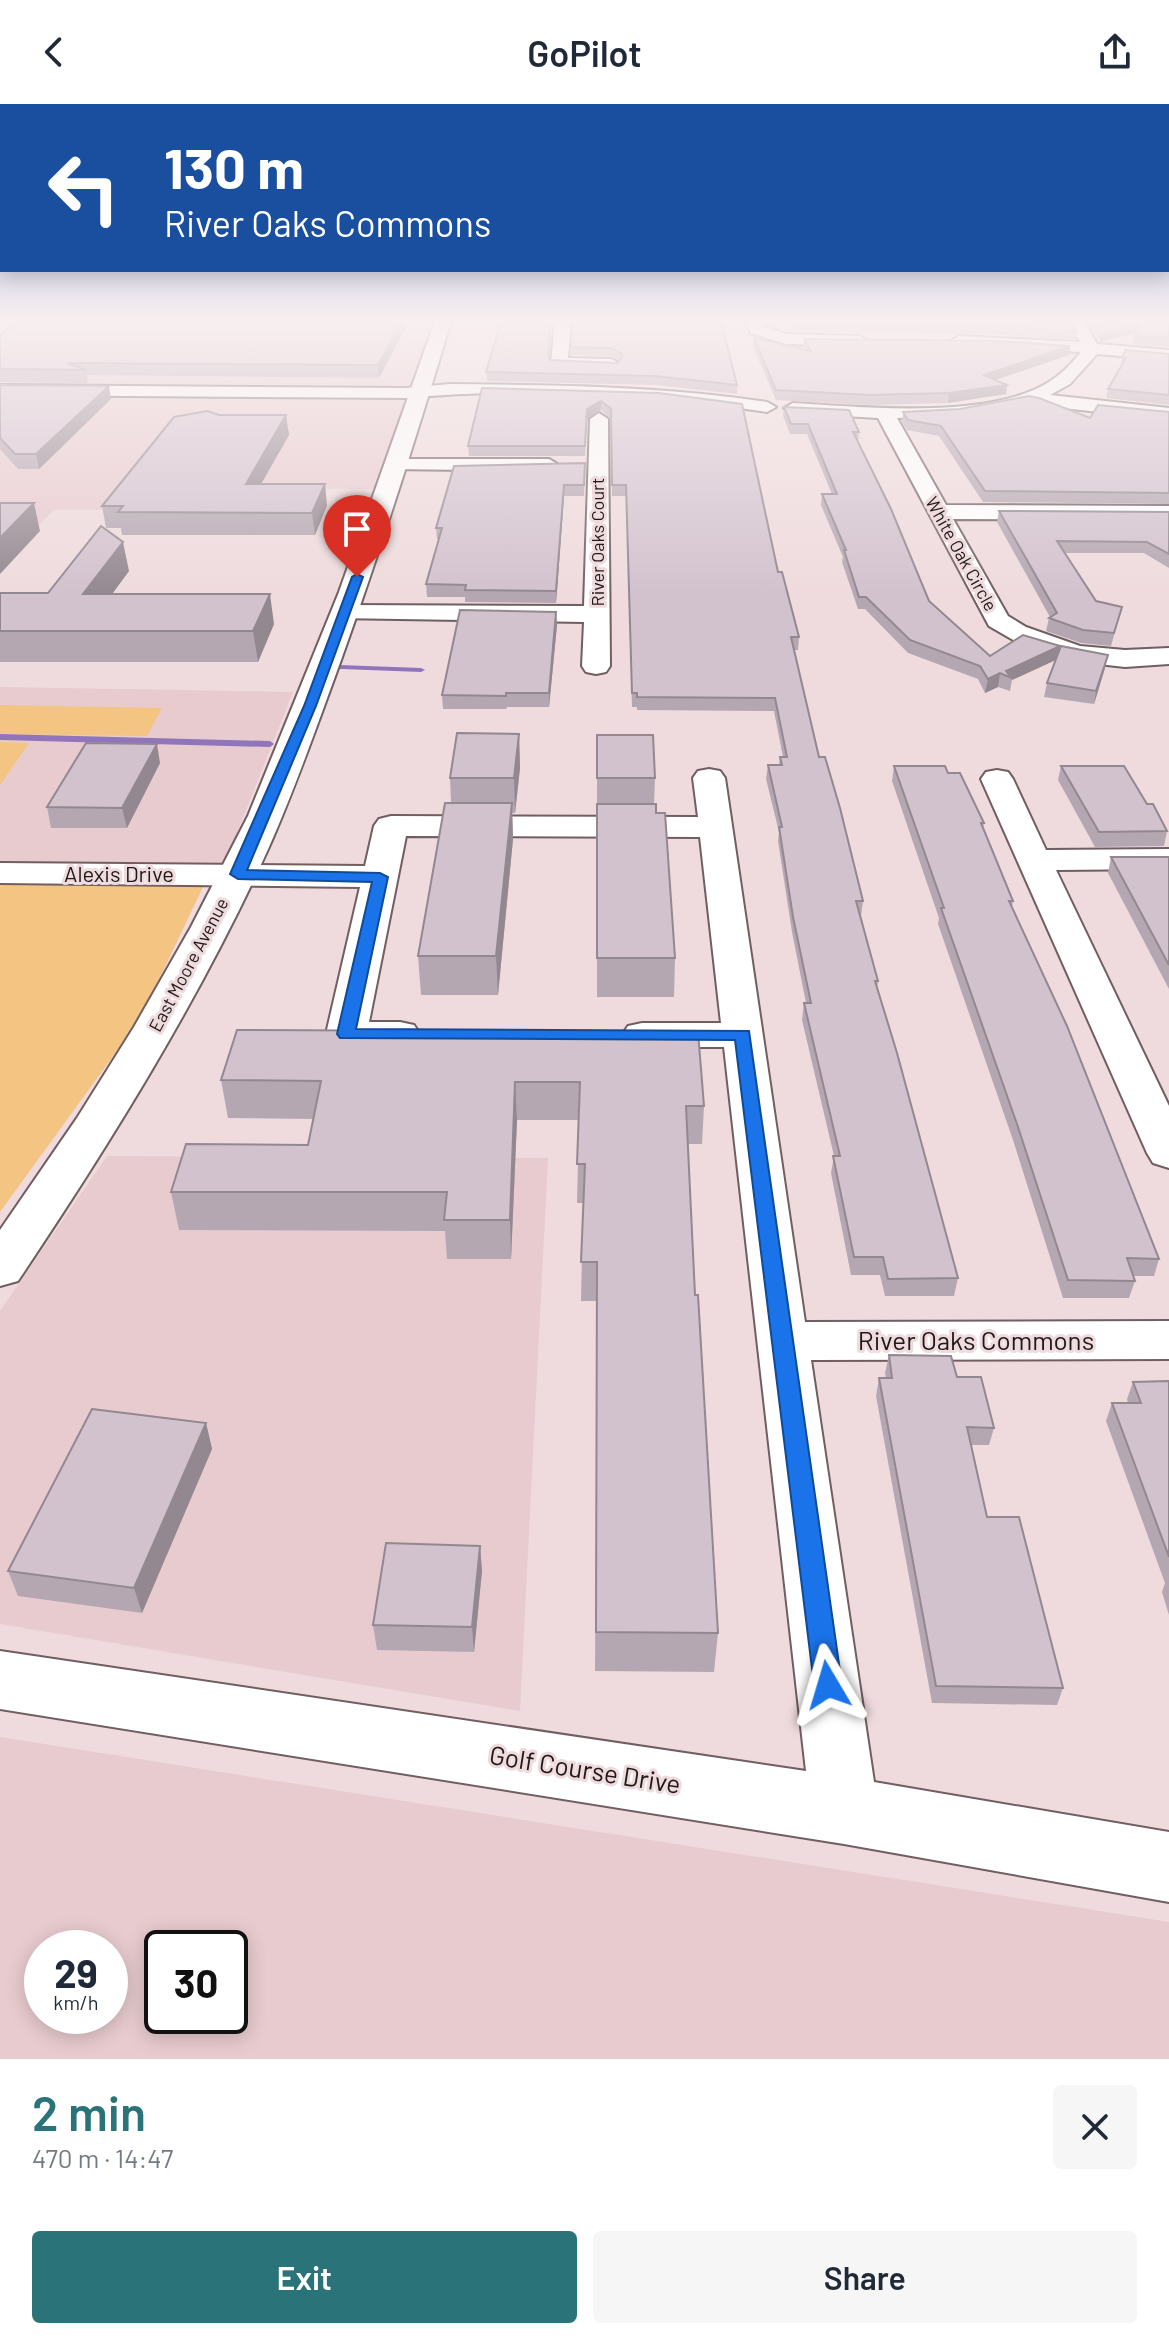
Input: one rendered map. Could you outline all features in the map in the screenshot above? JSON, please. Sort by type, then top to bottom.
[{"type":"street","name":"East Moore Avenue","points":[[0,1268],[66,1173],[156,1027],[238,874],[310,706],[414,412]]},
{"type":"street","points":[[855,412],[917,412]]},
{"type":"street","name":"White Oak Circle","points":[[885,414],[992,612],[1008,629],[1045,646],[1071,652],[1140,658],[1169,656]]},
{"type":"street","name":"River Oaks Court","points":[[596,666],[597,614],[583,465],[599,419]]},
{"type":"street","points":[[395,465],[583,465]]},
{"type":"street","points":[[938,512],[1169,513]]},
{"type":"street","points":[[344,613],[597,614]]},
{"type":"street","points":[[709,778],[844,1810]]},
{"type":"street","points":[[997,779],[1169,1153]]},
{"type":"street","points":[[441,1034],[346,1034],[391,826],[716,827]]},
{"type":"street","points":[[1034,860],[1169,859]]},
{"type":"street","name":"Alexis Drive","points":[[0,873],[238,874]]},
{"type":"street","points":[[238,874],[380,877]]},
{"type":"street","points":[[600,1034],[743,1035]]},
{"type":"street","name":"River Oaks Commons","points":[[783,1341],[1169,1340]]},
{"type":"street","name":"Golf Course Drive","points":[[0,1680],[844,1810],[1169,1867]]},
{"type":"shaded area","points":[[0,412],[404,412],[373,489],[178,488],[161,510],[54,510],[40,524],[0,524]]},
{"type":"shaded area","points":[[0,687],[293,692],[225,863],[0,862]]},
{"type":"shaded area","points":[[0,705],[162,708],[147,736],[0,734]]},
{"type":"shaded area","points":[[0,742],[29,743],[0,785]]},
{"type":"shaded area","points":[[0,883],[204,885],[140,1019],[0,1212]]},
{"type":"shaded area","points":[[107,1156],[548,1158],[520,1711],[0,1624],[0,1311]]},
{"type":"shaded area","points":[[0,1737],[1169,1922],[1169,2059],[0,2059]]},
{"type":"building","points":[[0,412],[81,412],[36,454],[15,454],[0,438]]},
{"type":"building","points":[[200,412],[286,415],[246,484],[325,484],[312,513],[118,512],[123,506],[102,506],[174,417]]},
{"type":"building","points":[[476,412],[587,412],[585,446],[468,446]]},
{"type":"building","points":[[611,412],[744,412],[778,572],[782,572],[799,637],[791,637],[819,757],[825,757],[840,808],[863,901],[856,901],[878,981],[875,981],[958,1278],[888,1279],[883,1257],[854,1257],[833,1156],[840,1156],[804,1003],[811,1003],[793,917],[779,827],[782,827],[768,765],[782,765],[780,757],[787,757],[775,698],[637,697],[637,693],[632,693],[626,485],[612,485]]},
{"type":"building","points":[[786,412],[850,412],[859,432],[853,432],[891,509],[929,601],[990,656],[1023,635],[1060,646],[1006,671],[1012,678],[1000,673],[988,679],[980,666],[910,640],[866,597],[859,597],[846,550],[822,494],[837,494],[808,424],[791,424]]},
{"type":"building","points":[[903,412],[1075,412],[1090,418],[1094,412],[1169,412],[1169,493],[985,491],[941,426],[908,420]]},
{"type":"building","points":[[585,463],[584,485],[564,485],[556,591],[465,590],[466,585],[426,584],[442,528],[436,528],[454,466]]},
{"type":"building","points":[[0,503],[34,503],[0,538]]},
{"type":"building","points":[[999,511],[1169,512],[1169,554],[1147,542],[1057,541],[1096,601],[1122,607],[1114,633],[1083,630],[1049,618],[1057,613]]},
{"type":"building","points":[[101,526],[123,542],[83,594],[270,594],[253,631],[0,631],[0,593],[48,593]]},
{"type":"building","points":[[460,610],[556,612],[549,693],[442,695]]},
{"type":"building","points":[[1061,646],[1108,655],[1096,691],[1047,683]]},
{"type":"building","points":[[457,733],[519,734],[514,778],[450,778]]},
{"type":"building","points":[[597,735],[653,735],[655,778],[597,778]]},
{"type":"building","points":[[86,743],[157,744],[122,808],[47,807]]},
{"type":"building","points":[[894,766],[945,766],[948,773],[960,773],[984,823],[981,823],[1013,901],[1009,901],[1067,1026],[1159,1259],[1127,1258],[1135,1281],[1068,1280]]},
{"type":"building","points":[[1061,766],[1124,766],[1147,804],[1153,804],[1167,831],[1099,832]]},
{"type":"building","points":[[445,803],[512,803],[496,956],[418,956]]},
{"type":"building","points":[[597,804],[656,804],[656,813],[665,813],[675,958],[597,958]]},
{"type":"building","points":[[1111,857],[1169,857],[1169,965]]},
{"type":"building","points":[[237,1030],[698,1032],[704,1106],[686,1106],[695,1295],[698,1295],[718,1633],[596,1632],[597,1262],[581,1262],[585,1164],[577,1164],[580,1082],[515,1082],[510,1220],[444,1220],[447,1192],[171,1192],[186,1144],[308,1145],[321,1081],[221,1080]]},
{"type":"building","points":[[889,1355],[951,1356],[957,1377],[981,1377],[994,1428],[967,1427],[987,1517],[1019,1517],[1063,1688],[936,1686],[879,1378],[892,1378]]},
{"type":"building","points":[[1169,1381],[1169,1557],[1112,1403],[1141,1403],[1133,1382]]},
{"type":"building","points":[[92,1409],[206,1423],[134,1588],[8,1571]]},
{"type":"building","points":[[386,1543],[480,1546],[472,1627],[373,1625]]},
{"type":"waterway","points":[[342,667],[421,670]]},
{"type":"waterway","points":[[0,737],[270,744]]},
{"type":"route","points":[[357,577],[310,706],[238,874],[380,877],[346,1034],[743,1035],[828,1685]]}]
